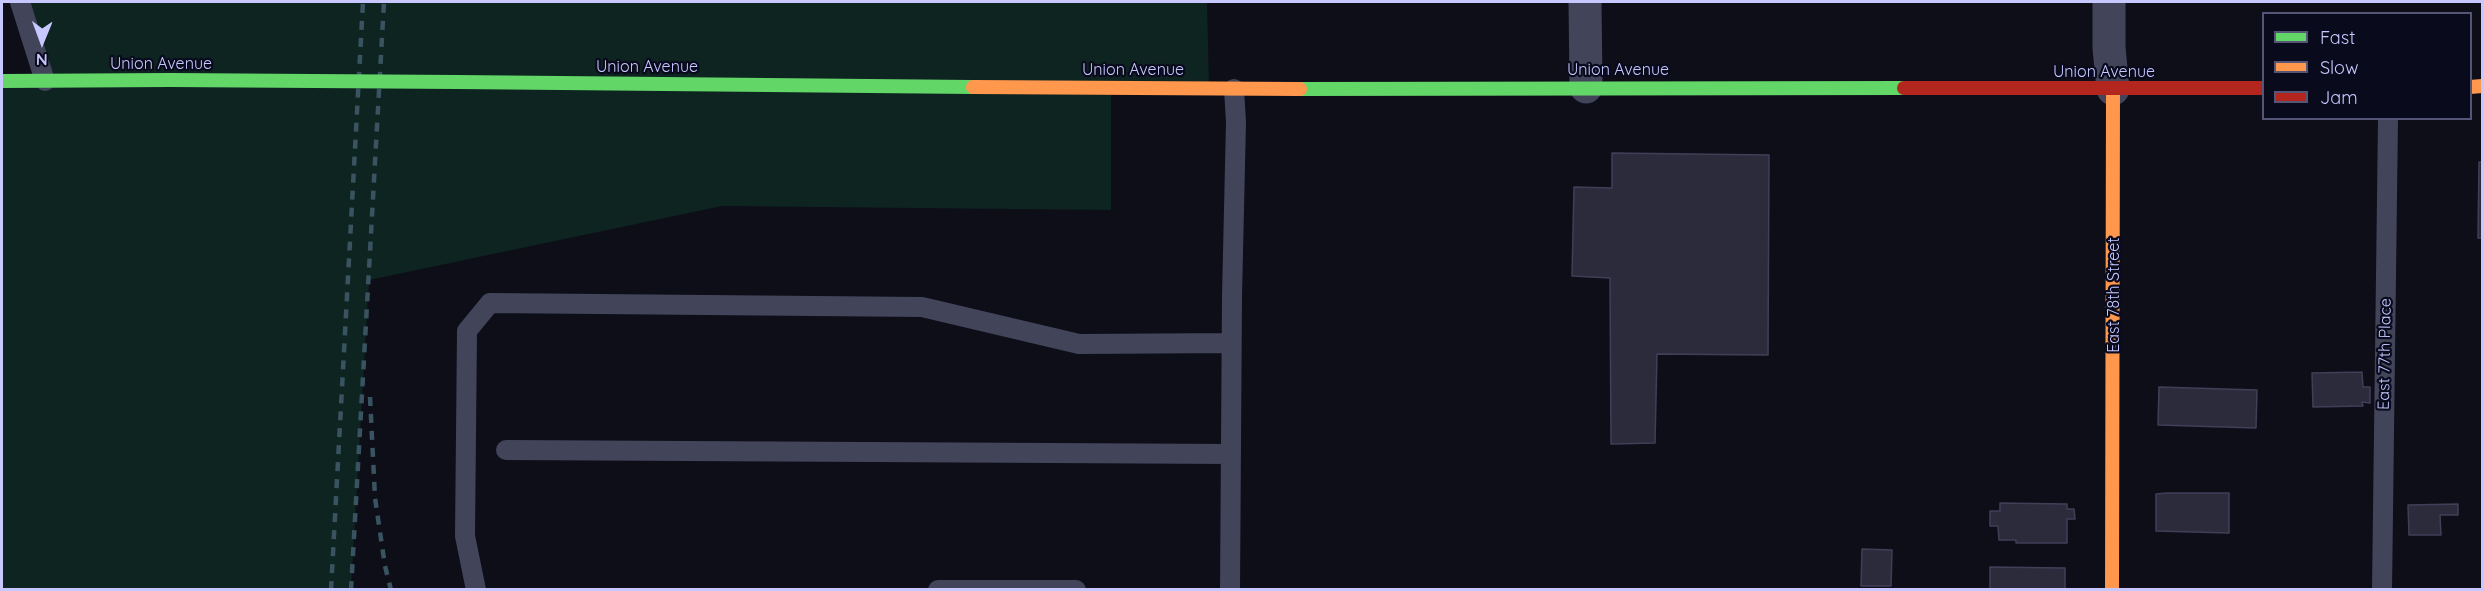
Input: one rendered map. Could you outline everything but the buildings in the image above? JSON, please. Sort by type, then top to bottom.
[{"type":"main road","name":"Union Avenue","points":[[2,81],[170,80],[1234,89],[2262,88]]},
{"type":"main road","name":"East 78th Street","points":[[2112,590],[2113,89]]},
{"type":"street","points":[[1586,2],[1586,87]]},
{"type":"street","name":"East 78th Street","points":[[2109,2],[2109,48],[2113,89]]},
{"type":"lane","points":[[20,2],[45,81]]},
{"type":"lane","points":[[1230,590],[1231,343],[1236,122],[1234,89]]},
{"type":"lane","name":"East 77th Place","points":[[2382,590],[2388,120]]},
{"type":"lane","points":[[476,590],[465,536],[468,331],[490,303],[922,307],[1078,344],[1231,343]]},
{"type":"lane","points":[[506,450],[1231,454]]},
{"type":"lane","points":[[938,590],[1076,590]]},
{"type":"green space","points":[[20,2],[1207,2],[1209,87],[1111,87],[1111,210],[722,206],[369,280],[351,589],[2,590],[2,81],[44,81]]},
{"type":"railway","points":[[331,590],[363,2]]},
{"type":"railway","points":[[351,590],[384,2]]},
{"type":"railway","points":[[370,397],[375,498],[391,590]]},
{"type":"traffic: fast","points":[[2,81],[170,80]]},
{"type":"traffic: fast","points":[[170,80],[457,82]]},
{"type":"traffic: fast","points":[[457,82],[973,87]]},
{"type":"traffic: fast","points":[[1300,89],[1904,88]]},
{"type":"traffic: slow","points":[[2472,87],[2482,86]]},
{"type":"traffic: slow","points":[[973,87],[1300,89]]},
{"type":"traffic: slow","points":[[2112,590],[2113,89]]},
{"type":"traffic: jam","points":[[1904,88],[2262,88]]}]
